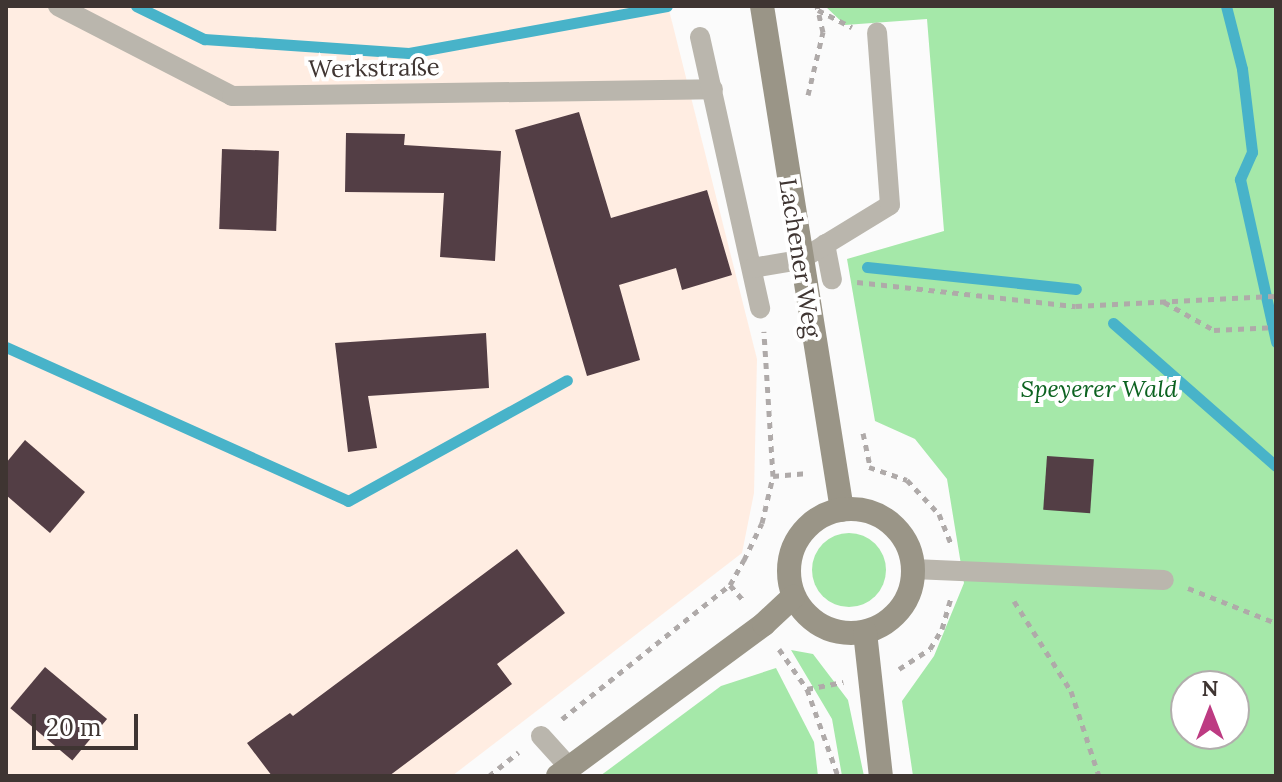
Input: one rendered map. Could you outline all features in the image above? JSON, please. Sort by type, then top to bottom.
[{"type":"main road","name":"Lachener Weg","points":[[764,17],[800,260],[842,510]]},
{"type":"main road","points":[[842,510],[861,510],[891,524],[906,544],[913,569],[900,609],[865,632],[824,627],[793,597],[789,560],[796,541],[809,526],[842,510]]},
{"type":"main road","points":[[563,771],[764,624],[793,597]]},
{"type":"main road","points":[[865,632],[881,776]]},
{"type":"lane","name":"Werkstraße","points":[[58,6],[232,96],[713,89]]},
{"type":"lane","points":[[752,268],[800,260],[890,205],[877,32]]},
{"type":"lane","points":[[700,37],[760,308]]},
{"type":"lane","points":[[825,244],[832,279]]},
{"type":"lane","points":[[913,569],[1164,580]]},
{"type":"lane","points":[[541,736],[563,771]]},
{"type":"path","points":[[817,8],[845,25],[877,32]]},
{"type":"path","points":[[832,279],[1076,306],[1276,296]]},
{"type":"path","points":[[1164,302],[1214,330],[1276,327]]},
{"type":"path","points":[[489,776],[730,585],[762,523],[773,476],[760,308]]},
{"type":"path","points":[[870,467],[907,480],[939,514],[951,544],[954,573]]},
{"type":"path","points":[[998,572],[1071,691],[1099,776]]},
{"type":"path","points":[[1164,580],[1276,623]]},
{"type":"path","points":[[807,689],[838,776]]},
{"type":"shaded area","points":[[6,6],[668,6],[757,359],[754,493],[742,553],[452,776],[6,776]]},
{"type":"green space","name":"Speyerer Wald","points":[[825,6],[1276,6],[1276,776],[913,776],[902,701],[934,656],[964,583],[947,479],[915,439],[875,421],[847,259],[944,231],[927,19],[845,25]]},
{"type":"green space","points":[[856,533],[876,543],[884,556],[884,584],[876,597],[863,605],[842,607],[822,597],[814,584],[812,563],[822,543],[835,535]]},
{"type":"green space","points":[[791,650],[813,654],[848,700],[864,776],[842,776],[832,719]]},
{"type":"green space","points":[[776,668],[814,742],[818,776],[600,776],[721,686]]},
{"type":"building","points":[[579,112],[611,218],[707,190],[732,275],[682,290],[676,268],[619,285],[640,360],[587,376],[515,130]]},
{"type":"building","points":[[346,133],[405,134],[404,145],[501,151],[495,261],[440,257],[444,193],[345,192]]},
{"type":"building","points":[[222,149],[279,151],[276,231],[219,229]]},
{"type":"building","points":[[486,333],[489,388],[368,396],[377,448],[348,452],[335,343]]},
{"type":"building","points":[[25,440],[85,492],[50,533],[6,495],[6,463]]},
{"type":"building","points":[[1047,456],[1094,459],[1090,513],[1043,510]]},
{"type":"building","points":[[517,549],[565,613],[497,664],[512,684],[389,776],[272,776],[247,743],[290,713],[293,716]]},
{"type":"building","points":[[45,667],[107,719],[72,760],[10,708]]},
{"type":"waterway","points":[[136,6],[204,39],[409,53],[667,6]]},
{"type":"waterway","points":[[1226,6],[1242,69],[1252,152],[1240,179],[1276,342]]},
{"type":"waterway","points":[[867,267],[1076,289]]},
{"type":"waterway","points":[[1113,323],[1276,466]]},
{"type":"waterway","points":[[6,347],[348,501],[567,380]]}]
